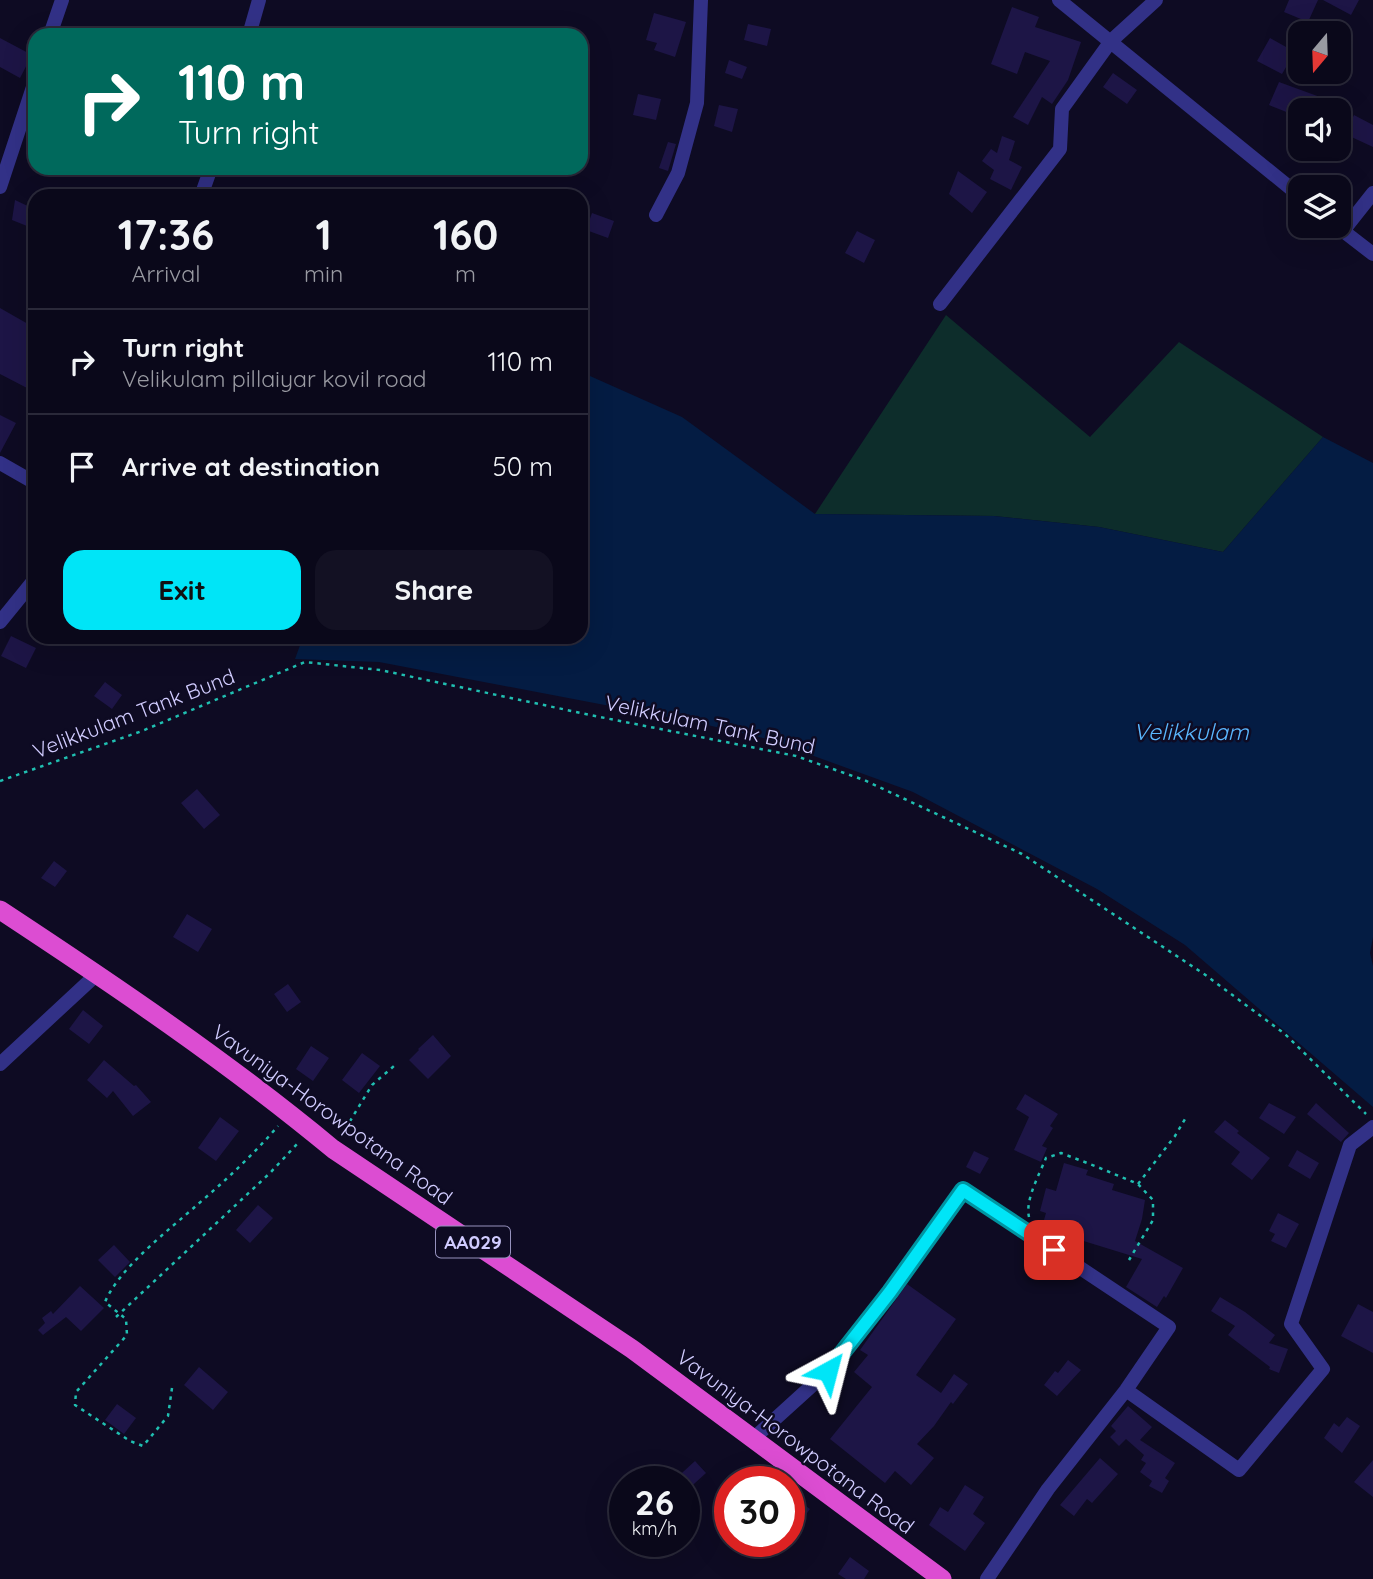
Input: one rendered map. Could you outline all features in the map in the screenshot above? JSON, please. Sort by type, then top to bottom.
[{"type":"highway","name":"Vavuniya-Horowpotana Road","points":[[0,910],[97,974],[290,1113],[333,1149],[632,1349],[942,1579]]},
{"type":"street","points":[[52,28],[62,0]]},
{"type":"street","points":[[251,28],[259,0]]},
{"type":"street","points":[[656,215],[678,173],[697,103],[701,0]]},
{"type":"street","points":[[1059,0],[1288,186]]},
{"type":"street","points":[[940,304],[1060,149],[1062,108],[1111,41],[1156,0]]},
{"type":"street","points":[[0,187],[28,102]]},
{"type":"street","points":[[1351,216],[1373,193]]},
{"type":"street","points":[[1351,237],[1373,254]]},
{"type":"street","points":[[0,463],[28,479]]},
{"type":"street","points":[[0,622],[28,588]]},
{"type":"street","points":[[0,1064],[97,974]]},
{"type":"street","points":[[1126,1390],[1239,1470],[1324,1369],[1291,1324],[1350,1145],[1373,1128]]},
{"type":"street","points":[[753,1439],[828,1371],[890,1292],[963,1190],[1169,1327],[1126,1390],[1048,1489],[987,1579]]},
{"type":"path","name":"Velikkulam Tank Bund","points":[[0,781],[142,731],[305,662],[380,670],[796,756],[864,780],[1021,854],[1204,974],[1285,1034],[1373,1121]]},
{"type":"path","points":[[333,1149],[372,1085],[394,1066]]},
{"type":"path","points":[[172,1388],[168,1416],[143,1446],[130,1441],[75,1405],[76,1392],[127,1335],[126,1319],[105,1302],[111,1288],[157,1240],[263,1143],[290,1113]]},
{"type":"path","points":[[1138,1184],[1185,1119]]},
{"type":"path","points":[[116,1317],[270,1173],[310,1130]]},
{"type":"path","points":[[1030,1221],[1028,1212],[1046,1158],[1061,1153],[1096,1166],[1138,1184],[1153,1200],[1153,1220],[1129,1260]]},
{"type":"green space","points":[[946,315],[1090,437],[1179,342],[1323,437],[1223,552],[1099,527],[994,516],[815,514]]},
{"type":"water","name":"Velikkulam","points":[[588,375],[682,417],[815,514],[994,516],[1099,527],[1223,552],[1323,437],[1373,463],[1373,937],[1370,953],[1373,966],[1373,1107],[1185,945],[1097,889],[913,792],[767,739],[699,723],[379,662],[295,659],[300,644],[588,644]]},
{"type":"building","points":[[1289,0],[1318,0],[1308,21],[1284,12]]},
{"type":"building","points":[[1323,0],[1359,0],[1351,15]]},
{"type":"building","points":[[1012,7],[1039,17],[1035,27],[1081,42],[1068,80],[1052,104],[1042,97],[1028,125],[1013,117],[1050,61],[1025,52],[1017,74],[991,64]]},
{"type":"building","points":[[654,13],[686,22],[675,57],[654,50],[657,43],[646,40]]},
{"type":"building","points":[[748,24],[771,29],[767,46],[744,40]]},
{"type":"building","points":[[0,38],[28,53],[28,63],[20,78],[0,67]]},
{"type":"building","points":[[1270,38],[1288,48],[1288,64],[1282,74],[1257,61]]},
{"type":"building","points":[[729,60],[747,67],[742,79],[725,73]]},
{"type":"building","points":[[1113,73],[1137,90],[1127,104],[1103,87]]},
{"type":"building","points":[[1279,82],[1323,98],[1288,98],[1288,113],[1269,105]]},
{"type":"building","points":[[638,94],[661,99],[656,120],[633,115]]},
{"type":"building","points":[[719,105],[738,109],[732,132],[714,126]]},
{"type":"building","points":[[1354,115],[1373,125],[1373,147],[1351,137],[1351,121]]},
{"type":"building","points":[[1002,136],[1015,141],[1009,160],[1022,167],[1011,190],[990,179],[994,170],[982,161],[991,149],[997,153]]},
{"type":"building","points":[[668,142],[676,144],[668,171],[659,168]]},
{"type":"building","points":[[958,171],[987,192],[972,213],[949,194]]},
{"type":"building","points":[[15,200],[28,206],[27,226],[12,220]]},
{"type":"building","points":[[592,213],[614,221],[608,238],[588,231]]},
{"type":"building","points":[[857,231],[875,240],[864,263],[845,253]]},
{"type":"building","points":[[0,308],[28,324],[28,386],[27,388],[0,374]]},
{"type":"building","points":[[0,415],[16,423],[0,453]]},
{"type":"building","points":[[11,636],[36,648],[26,668],[1,656]]},
{"type":"building","points":[[105,682],[122,695],[112,709],[94,696]]},
{"type":"building","points":[[197,789],[220,815],[204,829],[181,803]]},
{"type":"building","points":[[54,861],[67,871],[55,887],[41,878]]},
{"type":"building","points":[[187,914],[212,929],[198,952],[173,937]]},
{"type":"building","points":[[288,984],[301,1002],[287,1012],[274,994]]},
{"type":"building","points":[[83,1010],[103,1026],[89,1044],[69,1029]]},
{"type":"building","points":[[433,1035],[451,1056],[428,1079],[409,1060]]},
{"type":"building","points":[[311,1046],[329,1058],[313,1081],[296,1069]]},
{"type":"building","points":[[362,1053],[380,1066],[359,1093],[342,1080]]},
{"type":"building","points":[[104,1060],[136,1085],[151,1102],[133,1116],[113,1091],[107,1098],[87,1080]]},
{"type":"building","points":[[1025,1094],[1058,1114],[1042,1146],[1047,1148],[1041,1162],[1014,1150],[1029,1117],[1016,1109]]},
{"type":"building","points":[[1269,1103],[1296,1117],[1284,1134],[1259,1118]]},
{"type":"building","points":[[1316,1103],[1349,1133],[1341,1142],[1307,1114]]},
{"type":"building","points":[[220,1117],[239,1131],[216,1161],[198,1148]]},
{"type":"building","points":[[1225,1120],[1239,1131],[1237,1133],[1270,1158],[1252,1180],[1231,1164],[1240,1152],[1214,1132]]},
{"type":"building","points":[[1297,1150],[1319,1163],[1310,1179],[1288,1166]]},
{"type":"building","points":[[974,1151],[989,1158],[980,1174],[966,1167]]},
{"type":"building","points":[[1064,1163],[1088,1170],[1086,1175],[1114,1184],[1112,1190],[1145,1200],[1135,1241],[1183,1268],[1166,1298],[1164,1296],[1157,1307],[1126,1287],[1142,1259],[1064,1235],[1061,1244],[1052,1238],[1054,1231],[1042,1227],[1046,1213],[1040,1211],[1046,1188],[1056,1191]]},
{"type":"building","points":[[258,1205],[273,1218],[250,1243],[236,1230]]},
{"type":"building","points":[[1278,1213],[1299,1224],[1286,1248],[1271,1241],[1275,1234],[1269,1231]]},
{"type":"building","points":[[114,1245],[130,1262],[115,1277],[98,1260]]},
{"type":"building","points":[[907,1284],[956,1319],[916,1375],[941,1393],[954,1374],[968,1384],[917,1444],[934,1458],[911,1485],[895,1471],[885,1483],[830,1439],[872,1387],[854,1372],[868,1355],[860,1350]]},
{"type":"building","points":[[80,1286],[104,1308],[81,1331],[66,1317],[43,1335],[38,1330],[45,1323],[42,1318],[51,1311],[53,1314]]},
{"type":"building","points":[[1220,1297],[1275,1335],[1269,1343],[1288,1349],[1279,1373],[1269,1369],[1270,1367],[1228,1335],[1235,1326],[1211,1311]]},
{"type":"building","points":[[1358,1304],[1373,1312],[1373,1353],[1341,1336]]},
{"type":"building","points":[[1068,1360],[1081,1370],[1057,1396],[1044,1385]]},
{"type":"building","points":[[199,1367],[228,1392],[213,1410],[184,1385]]},
{"type":"building","points":[[117,1404],[136,1418],[124,1434],[105,1420]]},
{"type":"building","points":[[1128,1406],[1152,1427],[1140,1440],[1175,1463],[1165,1478],[1169,1481],[1162,1493],[1149,1486],[1152,1481],[1140,1472],[1146,1463],[1141,1460],[1144,1455],[1126,1439],[1119,1446],[1110,1437],[1116,1431],[1111,1426]]},
{"type":"building","points":[[1347,1417],[1360,1426],[1342,1453],[1324,1438],[1334,1423],[1339,1427]]},
{"type":"building","points":[[1100,1458],[1118,1474],[1092,1503],[1087,1499],[1074,1516],[1060,1505]]},
{"type":"building","points":[[1373,1460],[1373,1497],[1354,1482]]},
{"type":"building","points":[[700,1466],[706,1473],[700,1478]]},
{"type":"building","points":[[965,1485],[984,1497],[973,1514],[985,1523],[965,1551],[929,1525],[940,1507],[948,1512]]},
{"type":"building","points":[[850,1557],[869,1571],[864,1579],[846,1579],[838,1574]]},
{"type":"route","points":[[828,1371],[890,1292],[963,1190],[1054,1250]]}]
